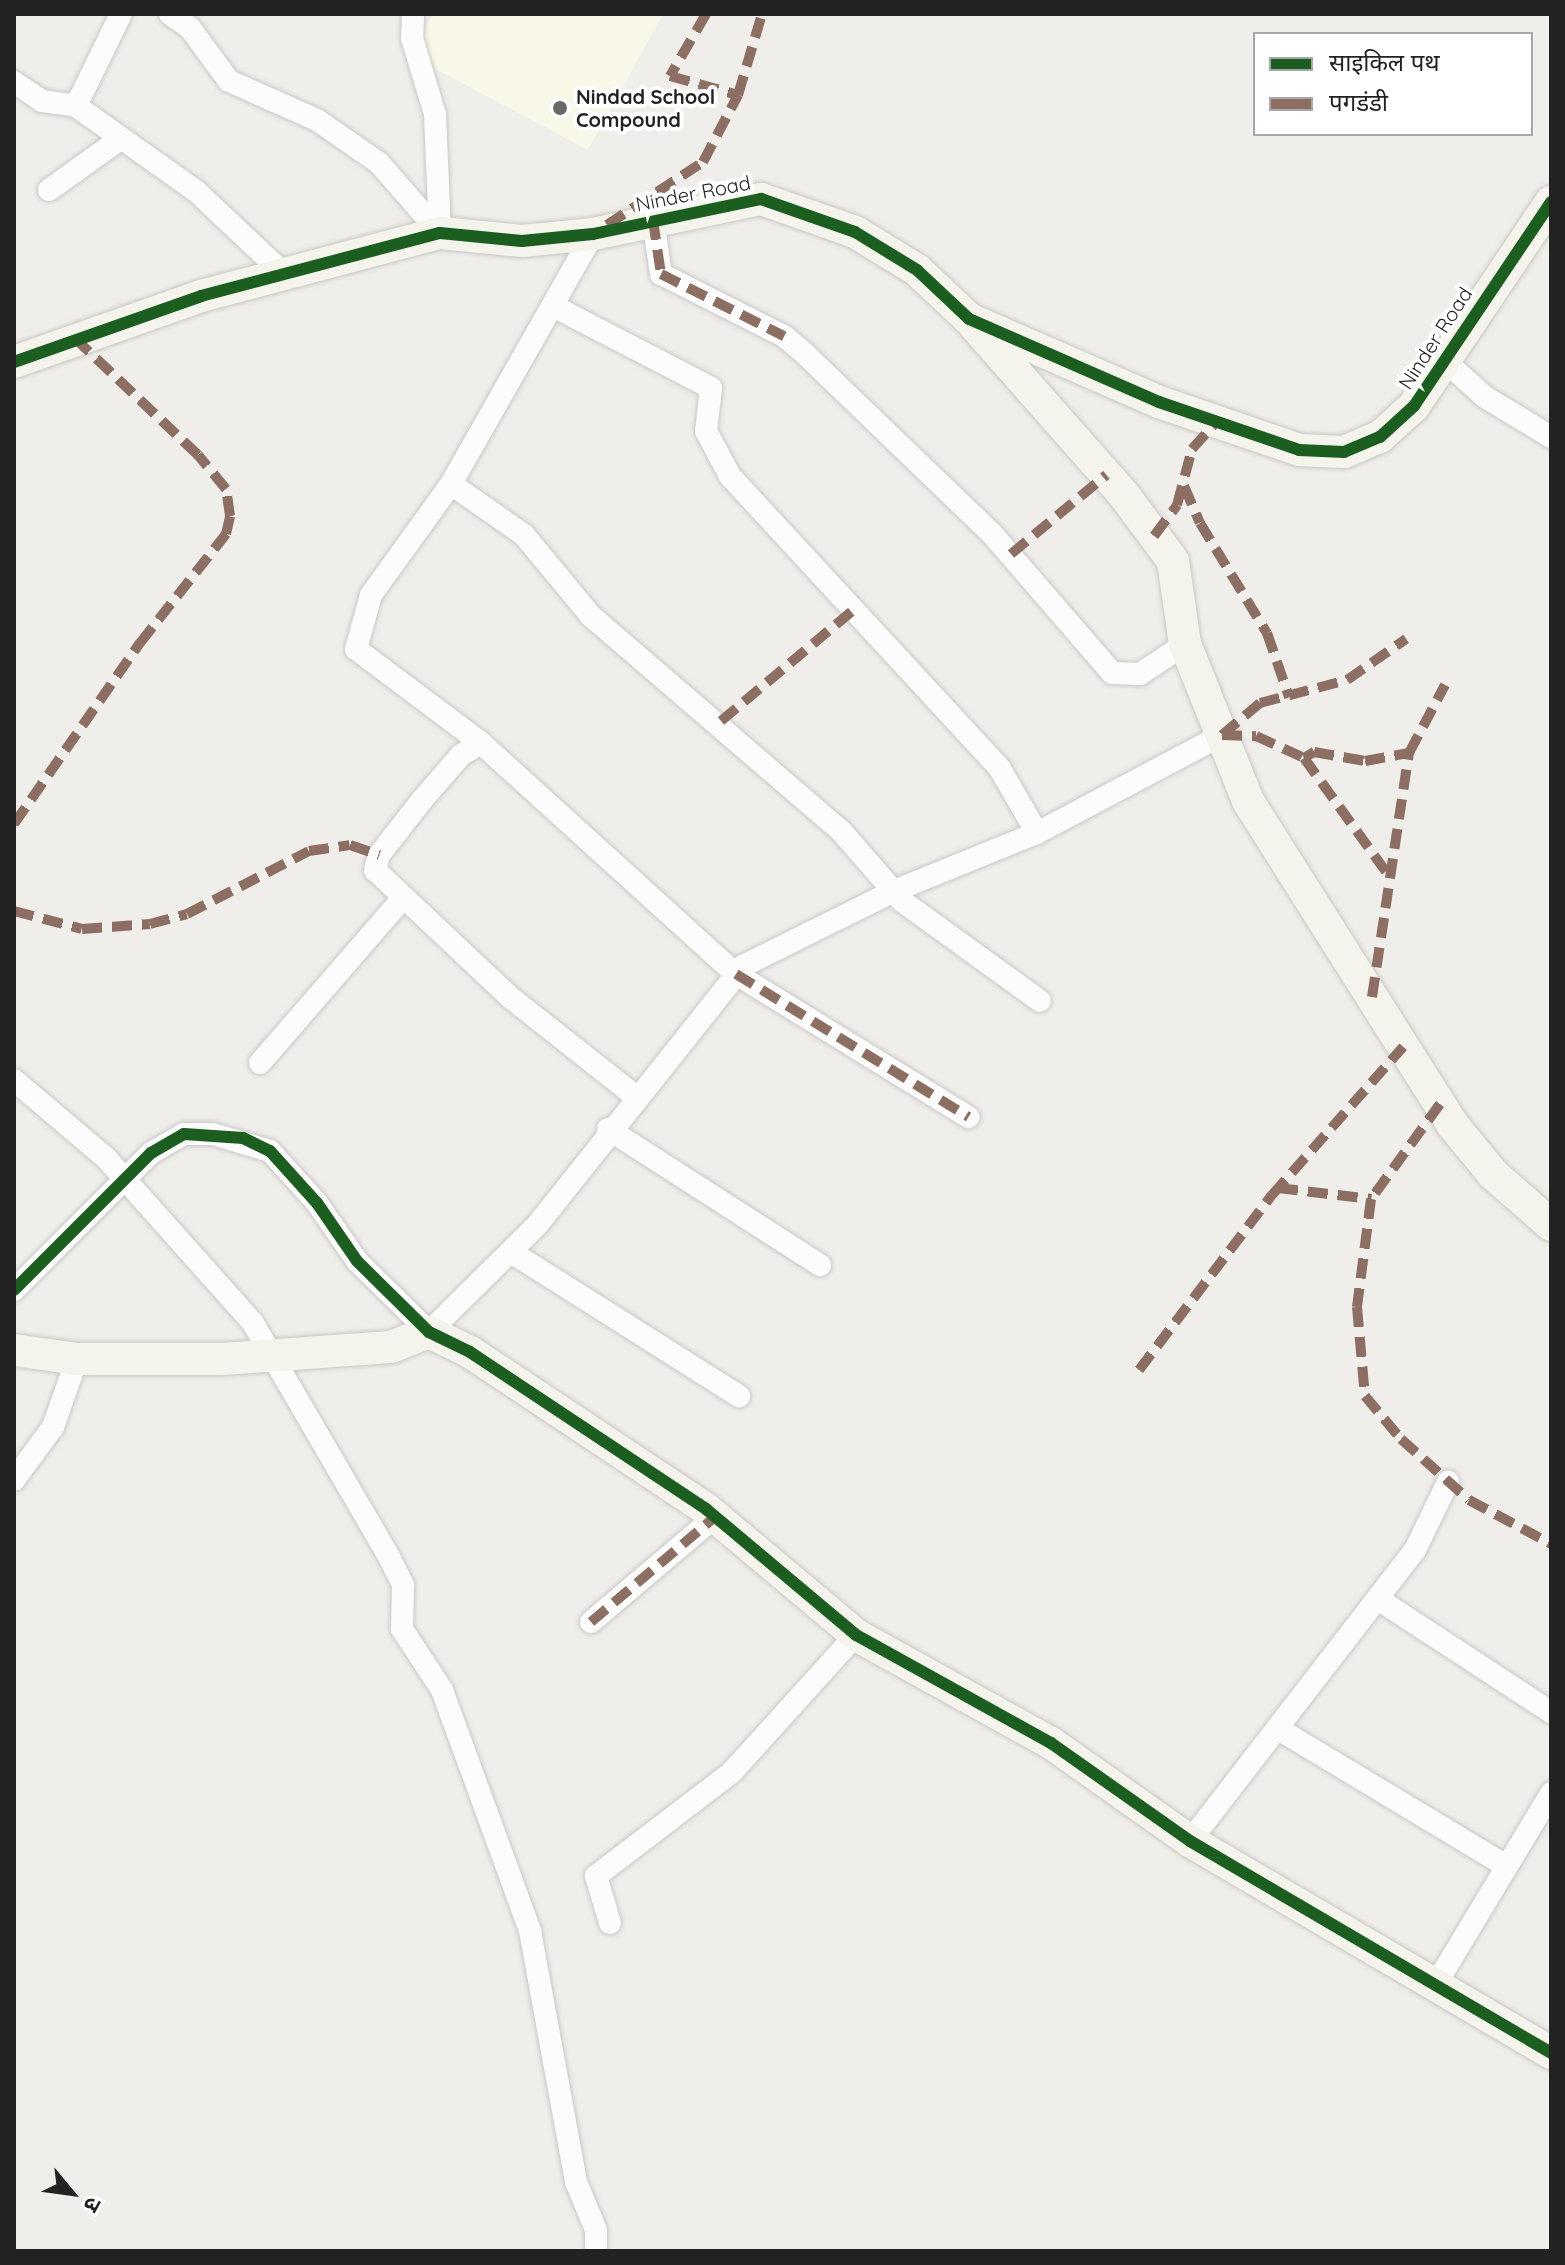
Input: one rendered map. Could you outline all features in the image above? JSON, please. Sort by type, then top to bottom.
[{"type":"street","points":[[76,106],[121,14]]},
{"type":"street","points":[[170,14],[190,28],[229,81],[317,120],[379,163],[440,233]]},
{"type":"street","points":[[413,14],[412,38],[435,114],[440,233]]},
{"type":"street","points":[[14,82],[42,101],[76,106],[196,191],[283,273]]},
{"type":"street","points":[[49,190],[120,139]]},
{"type":"street","name":"Ninder Road","points":[[14,362],[283,273],[440,233],[522,241],[593,234],[761,199],[806,210],[917,270],[969,319],[1159,402],[1299,450],[1344,452],[1380,437],[1414,406],[1551,202]]},
{"type":"street","points":[[653,220],[661,274],[784,336],[804,353],[993,535],[1112,673],[1140,674],[1185,644]]},
{"type":"street","points":[[593,234],[555,307],[451,484],[371,595],[356,649],[481,743],[736,974],[968,1117]]},
{"type":"street","points":[[555,307],[711,388],[706,431],[730,476],[1000,769],[1037,833]]},
{"type":"street","points":[[969,319],[1124,495],[1173,561],[1185,644],[1248,801],[1452,1124],[1493,1174],[1551,1225]]},
{"type":"street","points":[[1444,360],[1485,397],[1551,437]]},
{"type":"street","points":[[451,484],[524,535],[591,616],[721,721],[842,832],[894,891],[1040,1001]]},
{"type":"street","points":[[14,1350],[77,1359],[272,1355],[391,1347],[429,1332],[511,1252],[635,1096],[736,974],[756,956],[894,891],[1037,833],[1222,735]]},
{"type":"street","points":[[481,743],[461,755],[379,855],[375,870],[401,900],[635,1096]]},
{"type":"street","points":[[260,1063],[401,900]]},
{"type":"street","points":[[14,1080],[125,1179],[253,1323],[403,1585],[402,1629],[442,1690],[473,1765],[530,1931],[576,2182],[596,2230],[596,2251]]},
{"type":"street","points":[[608,1129],[820,1265]]},
{"type":"street","points":[[14,1290],[151,1153],[184,1134],[243,1138],[270,1151],[317,1203],[357,1261],[429,1332],[470,1352],[715,1517],[856,1635],[1051,1743],[1190,1841],[1551,2053]]},
{"type":"street","points":[[511,1252],[739,1396]]},
{"type":"street","points":[[14,1480],[53,1427],[77,1359]]},
{"type":"street","points":[[1190,1841],[1280,1730],[1415,1550],[1448,1482]]},
{"type":"street","points":[[591,1622],[715,1517]]},
{"type":"street","points":[[1378,1599],[1551,1712]]},
{"type":"street","points":[[610,1923],[596,1876],[732,1772],[856,1635]]},
{"type":"street","points":[[1280,1730],[1506,1866]]},
{"type":"street","points":[[1436,1984],[1551,1793]]},
{"type":"shaded area","name":"Nindad School Compound","points":[[433,14],[663,14],[588,150],[411,56]]},
{"type":"marked path","points":[[706,14],[670,76],[738,95]]},
{"type":"marked path","points":[[607,225],[703,162],[738,95],[762,14]]},
{"type":"marked path","points":[[653,220],[661,274],[784,336]]},
{"type":"marked path","points":[[14,824],[140,643],[226,534],[230,516],[226,489],[198,455],[77,340]]},
{"type":"marked path","points":[[1154,536],[1177,505],[1192,449],[1217,421]]},
{"type":"marked path","points":[[1011,554],[1106,475]]},
{"type":"marked path","points":[[1184,486],[1200,523],[1267,633],[1289,697]]},
{"type":"marked path","points":[[721,721],[852,611]]},
{"type":"marked path","points":[[1222,735],[1260,703],[1347,680],[1406,639]]},
{"type":"marked path","points":[[1372,997],[1409,753],[1445,685]]},
{"type":"marked path","points":[[1222,735],[1256,736],[1304,758],[1389,876]]},
{"type":"marked path","points":[[1304,758],[1314,752],[1365,761],[1409,753]]},
{"type":"marked path","points":[[14,911],[82,929],[150,924],[187,914],[309,851],[350,845],[379,855]]},
{"type":"marked path","points":[[736,974],[968,1117]]},
{"type":"marked path","points":[[1139,1370],[1272,1195],[1403,1047]]},
{"type":"marked path","points":[[1440,1104],[1371,1199],[1357,1307],[1365,1396],[1401,1439],[1469,1500],[1551,1544]]},
{"type":"marked path","points":[[1278,1188],[1371,1199]]},
{"type":"marked path","points":[[591,1622],[715,1517]]},
{"type":"cycle path","points":[[14,362],[201,296],[440,233],[522,241],[593,234],[761,199],[855,232],[917,270],[969,319],[1159,402],[1299,450],[1344,452],[1380,437],[1414,406],[1551,202]]},
{"type":"cycle path","points":[[14,1290],[151,1153],[184,1134],[243,1138],[270,1151],[317,1203],[357,1261],[429,1332],[470,1352],[706,1509],[856,1635],[1051,1743],[1190,1841],[1551,2053]]},
{"type":"place","name":"Nindad School Compound","points":[[560,108]]}]
